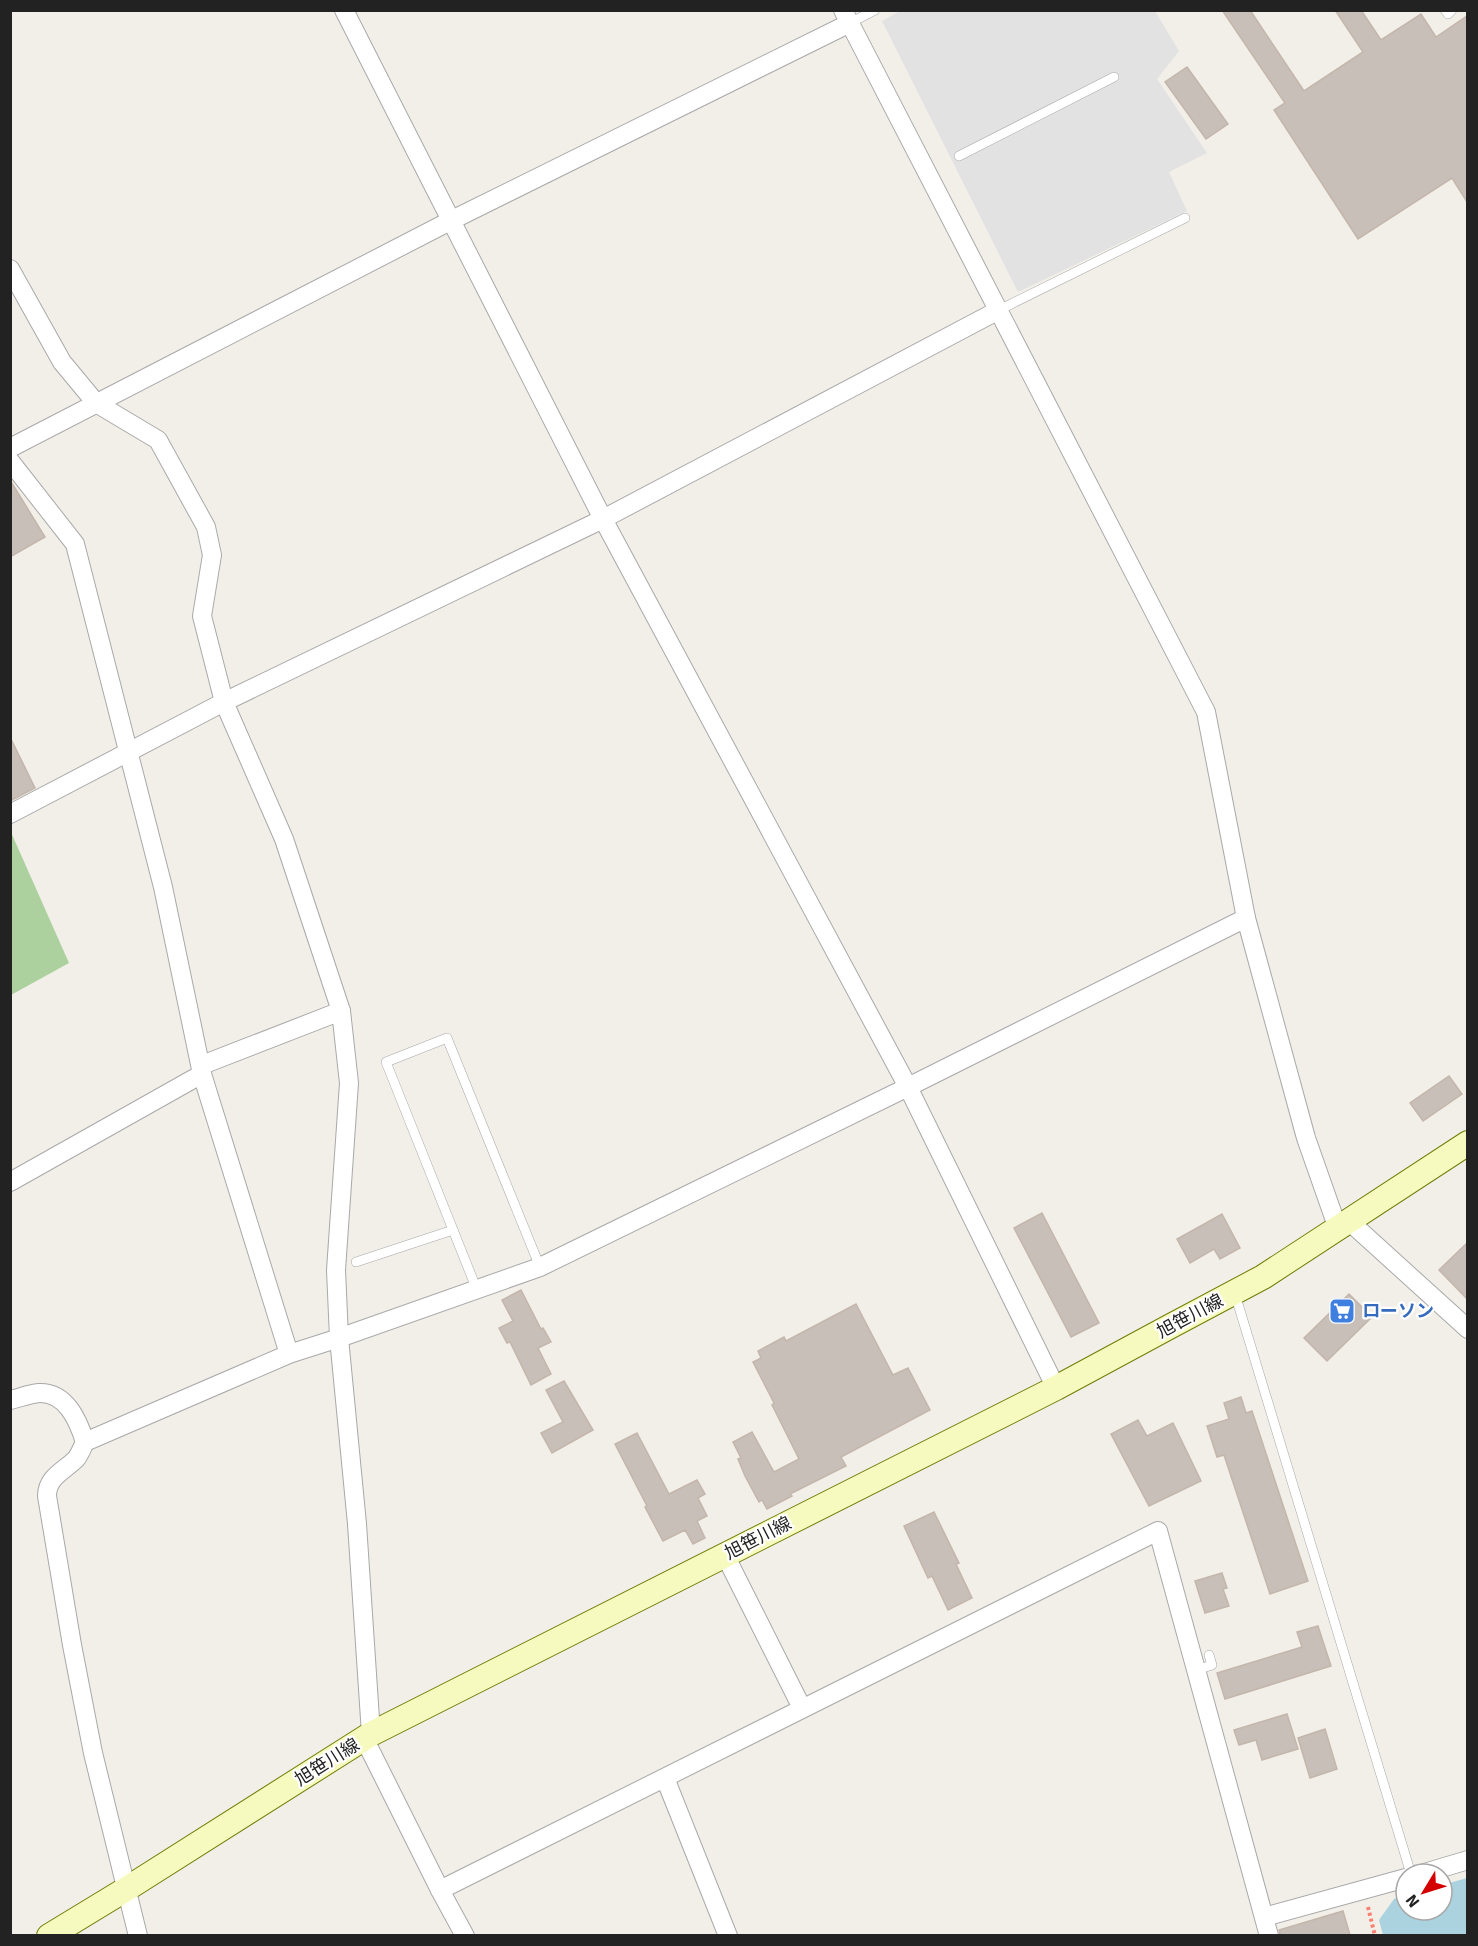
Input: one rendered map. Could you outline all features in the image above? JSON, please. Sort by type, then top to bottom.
[{"type":"main road","name":"旭笹川線","points":[[50,1935],[368,1736],[1056,1388],[1263,1277],[1467,1143]]},
{"type":"street","points":[[344,10],[603,519],[908,1087],[1056,1388]]},
{"type":"street","points":[[10,448],[847,17],[1206,712],[1246,918],[1306,1138],[1344,1225],[1467,1329]]},
{"type":"street","points":[[10,269],[62,362],[96,402],[158,440],[206,527],[212,555],[202,616],[224,702],[284,839],[341,1011],[349,1083],[336,1270],[339,1338],[357,1524],[368,1736],[440,1890],[465,1935]]},
{"type":"street","points":[[10,814],[224,702],[603,519],[997,311]]},
{"type":"street","points":[[10,461],[75,544],[163,887],[202,1070],[289,1354]]},
{"type":"street","points":[[84,1442],[289,1354],[540,1267],[1246,918]]},
{"type":"street","points":[[10,1182],[202,1070],[341,1011]]},
{"type":"street","points":[[10,1400],[41,1393],[61,1401],[78,1421],[84,1442],[76,1459],[52,1479],[47,1487],[47,1496],[93,1752],[138,1935]]},
{"type":"street","points":[[440,1890],[1158,1531],[1269,1935]]},
{"type":"street","points":[[725,1555],[802,1708]]},
{"type":"street","points":[[665,1778],[728,1935]]},
{"type":"street","points":[[1264,1917],[1394,1881]]},
{"type":"lane","points":[[847,17],[875,10]]},
{"type":"lane","points":[[1445,10],[1448,14],[1452,10]]},
{"type":"lane","points":[[959,156],[1114,77]]},
{"type":"lane","points":[[997,311],[1185,218]]},
{"type":"lane","points":[[477,1290],[386,1062],[447,1038],[540,1267]]},
{"type":"lane","points":[[356,1262],[453,1230]]},
{"type":"lane","points":[[1235,1292],[1407,1862]]},
{"type":"lane","points":[[1196,1670],[1212,1665],[1209,1655]]},
{"type":"path","points":[[1363,1890],[1375,1935]]},
{"type":"green space","points":[[10,830],[69,963],[11,995],[10,995]]},
{"type":"shaded area","points":[[902,10],[1155,11],[1179,51],[1157,79],[1207,153],[1169,172],[1187,211],[1018,292],[882,21]]},
{"type":"water","points":[[1467,1878],[1467,1935],[1383,1935],[1379,1920],[1394,1899],[1394,1922],[1454,1922],[1454,1882]]},
{"type":"building","points":[[1222,10],[1250,10],[1304,91],[1363,52],[1335,10],[1361,10],[1381,40],[1421,14],[1436,37],[1467,16],[1467,202],[1452,178],[1358,239],[1274,110],[1285,103]]},
{"type":"building","points":[[1187,67],[1228,124],[1206,139],[1165,82]]},
{"type":"building","points":[[10,480],[45,537],[10,557]]},
{"type":"building","points":[[10,737],[35,788],[10,801]]},
{"type":"building","points":[[1449,1076],[1462,1094],[1423,1121],[1410,1103]]},
{"type":"building","points":[[1042,1213],[1099,1323],[1071,1337],[1014,1228]]},
{"type":"building","points":[[1222,1214],[1240,1248],[1220,1259],[1214,1249],[1190,1263],[1177,1239]]},
{"type":"building","points":[[1467,1243],[1467,1299],[1439,1270]]},
{"type":"building","points":[[521,1290],[541,1329],[543,1328],[551,1342],[538,1348],[551,1374],[531,1385],[510,1342],[507,1343],[499,1328],[513,1321],[502,1300]]},
{"type":"building","points":[[1349,1294],[1372,1317],[1327,1361],[1304,1338]]},
{"type":"building","points":[[856,1304],[893,1375],[908,1368],[930,1410],[841,1457],[846,1466],[790,1494],[792,1496],[767,1509],[762,1500],[759,1502],[745,1476],[738,1459],[741,1458],[733,1442],[752,1432],[774,1472],[799,1459],[753,1362],[761,1358],[758,1351],[784,1337],[786,1341]]},
{"type":"building","points":[[564,1381],[593,1430],[552,1453],[541,1433],[563,1422],[546,1390]]},
{"type":"building","points":[[1241,1397],[1246,1413],[1252,1411],[1308,1581],[1270,1594],[1224,1455],[1217,1457],[1207,1426],[1229,1419],[1224,1403]]},
{"type":"building","points":[[1138,1420],[1147,1436],[1173,1423],[1201,1481],[1149,1506],[1111,1434]]},
{"type":"building","points":[[637,1433],[669,1494],[697,1480],[705,1494],[698,1498],[707,1516],[697,1521],[705,1538],[693,1544],[685,1530],[663,1541],[615,1444]]},
{"type":"building","points":[[934,1512],[959,1563],[956,1564],[972,1598],[948,1610],[932,1576],[928,1578],[904,1526]]},
{"type":"building","points":[[1222,1573],[1227,1588],[1223,1589],[1229,1606],[1205,1613],[1195,1581]]},
{"type":"building","points":[[1318,1626],[1331,1666],[1225,1699],[1217,1673],[1302,1647],[1297,1632]]},
{"type":"building","points":[[1287,1714],[1298,1749],[1262,1760],[1256,1740],[1239,1745],[1234,1730]]},
{"type":"building","points":[[1325,1729],[1337,1769],[1310,1778],[1298,1738]]},
{"type":"building","points":[[1343,1911],[1350,1935],[1280,1935],[1279,1930]]},
{"type":"place","name":"ローソン","points":[[1342,1311]]}]
